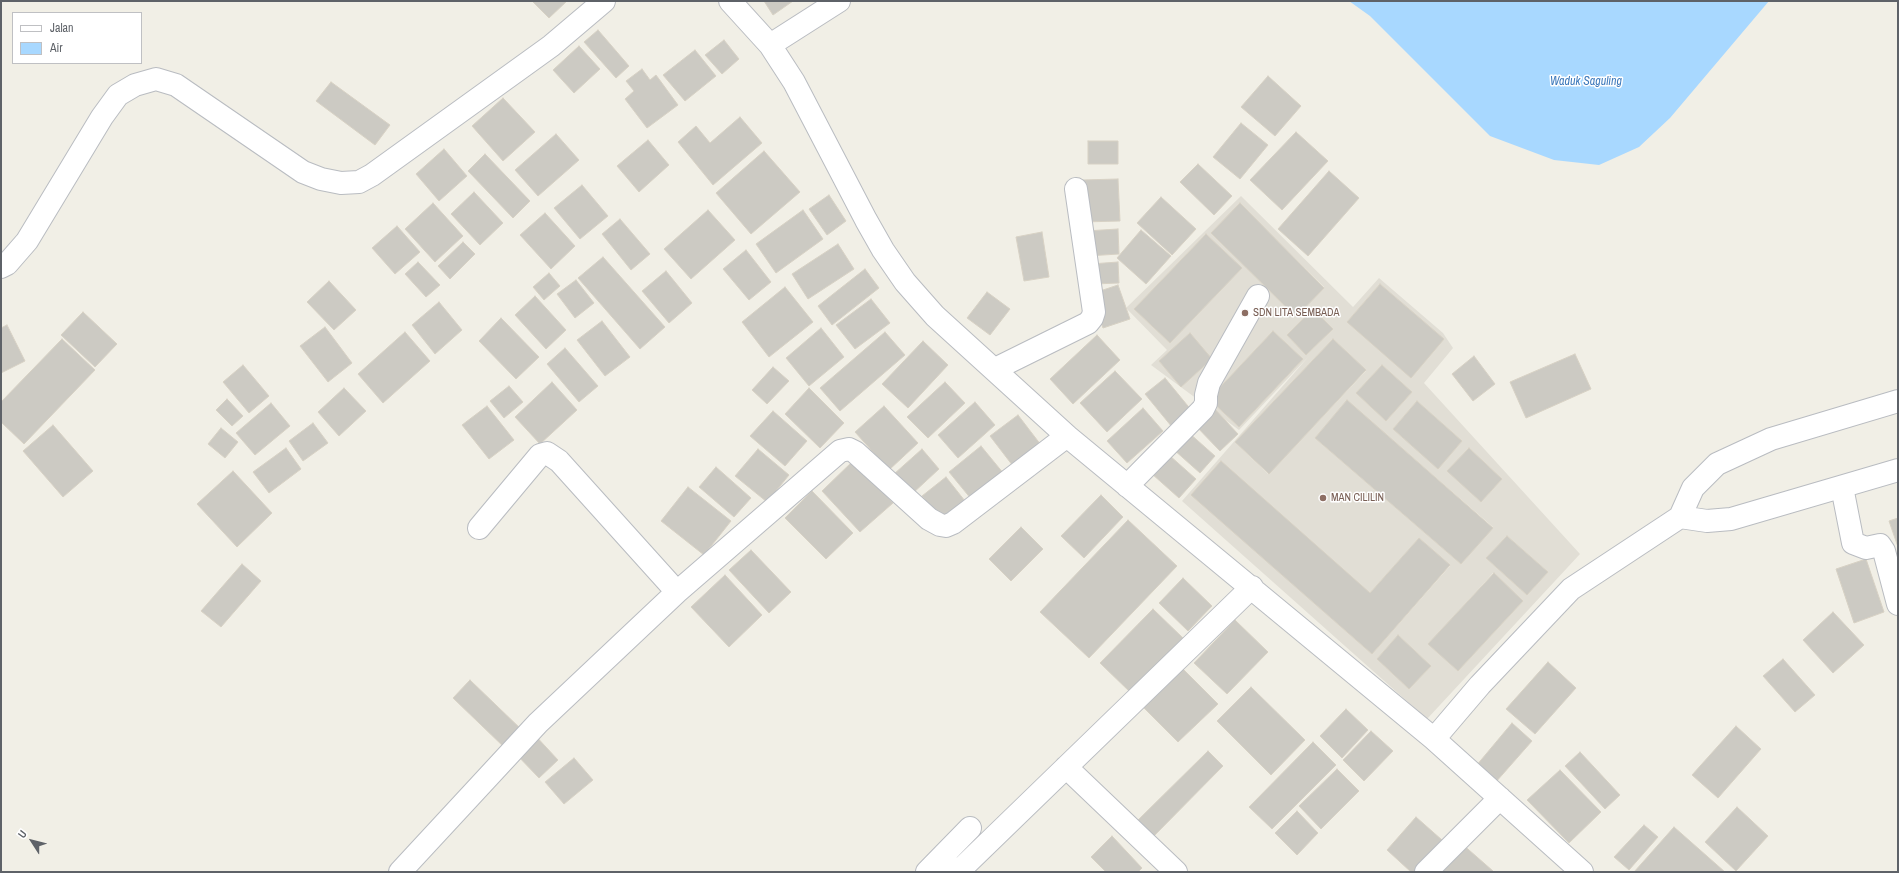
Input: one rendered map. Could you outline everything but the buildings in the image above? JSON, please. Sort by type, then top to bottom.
[{"type":"street","points":[[1,267],[7,264],[27,241],[102,117],[118,95],[135,85],[156,79],[176,84],[303,172],[321,179],[341,183],[359,182],[372,176],[551,46],[604,1]]},
{"type":"street","points":[[730,1],[770,46],[794,82],[866,220],[905,282],[935,316],[1067,436],[1252,587],[1434,739],[1582,872]]},
{"type":"street","points":[[770,46],[839,1]]},
{"type":"street","points":[[995,369],[1088,323],[1092,318],[1094,312],[1076,189]]},
{"type":"street","points":[[1127,486],[1203,409],[1206,403],[1209,383],[1258,296]]},
{"type":"street","points":[[1434,739],[1480,685],[1571,589],[1680,517],[1693,488],[1717,464],[1771,439],[1898,401]]},
{"type":"street","points":[[400,872],[538,723],[676,592],[840,451],[849,449],[855,452],[929,519],[940,525],[946,526],[953,523],[1067,436]]},
{"type":"street","points":[[479,528],[540,455],[547,453],[558,461],[676,592]]},
{"type":"street","points":[[1680,517],[1707,521],[1731,520],[1898,470]]},
{"type":"street","points":[[1842,487],[1853,543],[1866,548],[1880,545],[1884,551],[1898,604]]},
{"type":"street","points":[[934,865],[960,870],[1252,587]]},
{"type":"street","points":[[1066,767],[1176,872]]},
{"type":"street","points":[[1426,872],[1500,798]]},
{"type":"street","points":[[934,865],[970,828]]},
{"type":"shaded area","name":"MAN CILILIN","points":[[1241,196],[1353,307],[1379,278],[1443,333],[1453,348],[1424,383],[1580,554],[1427,719],[1182,501],[1309,356],[1239,430],[1151,365],[1167,350],[1126,308]],"holes":[[[1240,204],[1324,287],[1296,317],[1211,233]],[[1206,234],[1241,268],[1170,343],[1134,309]],[[1380,284],[1443,339],[1347,322]],[[1313,309],[1333,329],[1306,355],[1287,335]],[[1273,331],[1303,359],[1239,427],[1209,399]],[[1190,334],[1212,360],[1181,386],[1159,361]],[[1333,339],[1366,371],[1268,474],[1235,442]],[[1382,365],[1412,392],[1386,421],[1356,393]],[[1347,401],[1493,527],[1461,564],[1315,438]],[[1417,401],[1462,441],[1438,468],[1393,429]],[[1469,448],[1502,479],[1481,502],[1448,471]],[[1192,495],[1370,593],[1419,538],[1450,566],[1372,654]],[[1507,536],[1548,572],[1527,595],[1486,558]],[[1493,573],[1523,601],[1458,671],[1429,644]],[[1398,635],[1431,666],[1409,689],[1377,659]]]},
{"type":"water","name":"Waduk Saguling","points":[[1349,1],[1769,1],[1670,118],[1639,147],[1599,165],[1554,160],[1490,136],[1370,16]]},
{"type":"place","name":"SDN LITA SEMBADA","points":[[1245,313]]},
{"type":"place","name":"MAN CILILIN","points":[[1323,498]]}]
